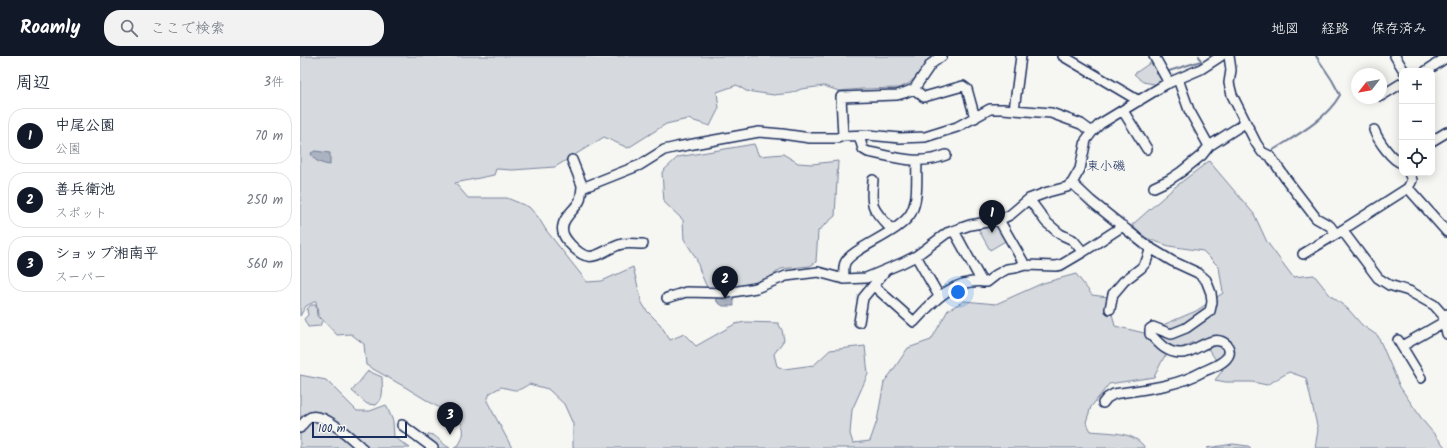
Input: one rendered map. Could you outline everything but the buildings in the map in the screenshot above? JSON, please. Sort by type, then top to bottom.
[{"type":"street","points":[[843,136],[841,97],[904,94],[914,89],[931,64],[942,56]]},
{"type":"street","points":[[1014,110],[1021,56]]},
{"type":"street","points":[[1063,56],[1139,101]]},
{"type":"street","points":[[1154,56],[1169,83]]},
{"type":"street","points":[[668,298],[686,292],[727,293],[756,288],[786,276],[818,272],[844,279],[866,278],[916,256],[947,233],[970,225],[999,220],[1010,215],[1029,199],[1066,187],[1072,183],[1080,169],[1086,140],[1092,132],[1105,121],[1169,83],[1201,69],[1221,56]]},
{"type":"street","points":[[1229,56],[1231,70],[1229,83],[1232,95],[1245,123],[1262,152],[1270,156],[1316,218],[1339,232],[1378,278],[1389,285],[1409,291],[1434,305],[1445,317],[1447,334]]},
{"type":"street","points":[[1396,56],[1402,68]]},
{"type":"street","points":[[1430,68],[1447,57]]},
{"type":"street","points":[[1178,79],[1190,110],[1208,146]]},
{"type":"street","points":[[1387,91],[1399,85]]},
{"type":"street","points":[[914,89],[924,97],[961,86],[964,87],[967,89],[975,118]]},
{"type":"street","points":[[582,188],[640,165],[658,153],[671,149],[759,132],[810,138],[838,138],[843,136],[868,135],[900,138],[925,137],[956,127],[990,109],[1051,113],[1081,124],[1092,132]]},
{"type":"street","points":[[1123,110],[1147,149]]},
{"type":"street","points":[[1154,187],[1181,172],[1202,155],[1208,146],[1245,123]]},
{"type":"street","points":[[1374,130],[1391,155],[1396,161],[1399,162]]},
{"type":"street","points":[[1434,140],[1447,132]]},
{"type":"street","points":[[859,136],[863,149],[868,152],[917,161],[930,160],[946,155]]},
{"type":"street","points":[[572,160],[582,188],[580,200],[564,222],[562,230],[564,238],[579,253],[584,256],[593,257],[621,244],[643,244]]},
{"type":"street","points":[[844,279],[845,263],[852,254],[886,235],[907,218],[915,203],[917,161]]},
{"type":"street","points":[[1303,254],[1408,188],[1412,180],[1410,176]]},
{"type":"street","points":[[873,180],[871,199],[873,207],[892,230]]},
{"type":"street","points":[[1072,183],[1151,248],[1172,261],[1198,273],[1206,280],[1211,293],[1212,302],[1210,311],[1186,328],[1171,334],[1153,327],[1150,329],[1150,334],[1165,350],[1179,353],[1190,352],[1208,342],[1218,341],[1223,342],[1229,348],[1229,354],[1226,360],[1191,378],[1168,386],[1114,394],[1107,398],[1103,403]]},
{"type":"street","points":[[1408,188],[1447,232]]},
{"type":"street","points":[[1029,199],[1046,222],[1060,234],[1073,240],[1083,252]]},
{"type":"street","points":[[999,220],[1025,265]]},
{"type":"street","points":[[874,286],[914,322],[939,296],[958,285],[987,282],[1006,269],[1025,265],[1061,265],[1123,226]]},
{"type":"street","points":[[954,231],[982,282]]},
{"type":"street","points":[[1110,309],[1113,294],[1124,281],[1141,268],[1146,262],[1151,248]]},
{"type":"street","points":[[916,256],[939,296]]},
{"type":"street","points":[[860,322],[863,298],[887,269]]},
{"type":"street","points":[[1421,378],[1400,343],[1445,317]]},
{"type":"street","points":[[300,428],[304,421],[310,417],[316,416],[332,423],[362,448]]},
{"type":"street","points":[[402,425],[433,448]]},
{"type":"shaded area","points":[[300,56],[936,56],[921,73],[908,84],[899,88],[839,91],[824,86],[801,89],[792,93],[774,95],[746,91],[737,85],[717,92],[719,108],[710,126],[688,119],[666,124],[628,148],[604,137],[555,167],[513,170],[496,169],[494,175],[455,183],[468,198],[507,198],[529,207],[587,282],[602,281],[633,267],[642,303],[647,311],[660,324],[670,340],[684,334],[696,346],[735,324],[745,322],[778,323],[782,330],[784,340],[774,354],[777,366],[784,369],[814,365],[830,350],[865,346],[868,374],[852,410],[850,434],[853,443],[870,441],[877,421],[884,382],[908,348],[931,340],[948,310],[964,301],[996,304],[1043,283],[1076,274],[1092,295],[1108,297],[1115,326],[1144,333],[1196,311],[1223,293],[1219,267],[1203,251],[1169,246],[1143,237],[1132,225],[1175,187],[1209,161],[1254,214],[1267,242],[1293,277],[1314,275],[1330,295],[1348,309],[1362,325],[1378,336],[1400,387],[1424,422],[1446,448],[1315,448],[1318,430],[1306,378],[1289,372],[1267,385],[1252,382],[1226,382],[1215,380],[1223,370],[1209,350],[1193,342],[1164,357],[1154,377],[1109,384],[1091,407],[1086,422],[1091,431],[1121,434],[1135,438],[1141,442],[1145,448],[573,448],[573,424],[564,404],[548,389],[529,384],[518,390],[501,387],[490,393],[487,401],[512,448],[454,448],[458,446],[462,439],[463,427],[459,420],[366,365],[364,344],[351,334],[337,335],[318,315],[316,301],[306,306],[300,316]]},
{"type":"shaded area","points":[[1153,61],[1166,84],[1157,89],[1154,84],[1143,82],[1134,74]]},
{"type":"shaded area","points":[[754,144],[759,156],[783,154],[798,163],[812,164],[838,161],[835,216],[818,231],[816,262],[810,266],[781,269],[762,283],[710,294],[696,258],[684,239],[683,220],[664,202],[662,172],[678,157]]},
{"type":"shaded area","points":[[315,151],[330,153],[330,165],[316,160],[311,153]]},
{"type":"shaded area","points":[[999,226],[1007,240],[990,250],[977,227]]},
{"type":"shaded area","points":[[733,294],[734,306],[723,306],[717,302],[716,296]]},
{"type":"shaded area","points":[[311,305],[316,305],[317,316],[322,321],[320,326],[308,327],[304,319],[308,315],[307,309]]},
{"type":"shaded area","points":[[368,371],[382,377],[382,396],[376,405],[367,404],[352,391]]},
{"type":"shaded area","points":[[300,375],[326,380],[357,411],[370,411],[386,405],[393,421],[394,437],[410,448],[300,448]]},
{"type":"shaded area","points":[[428,434],[437,437],[450,448],[434,448],[426,437]]},
{"type":"shaded area","points":[[1233,444],[1248,446],[1251,448],[1207,448]]},
{"type":"waterway","points":[[1169,71],[1201,61],[1199,56]]},
{"type":"waterway","points":[[1270,152],[1318,120],[1334,104],[1340,95],[1316,56]]},
{"type":"place","name":"中尾公園","points":[[992,233]]},
{"type":"place","name":"善兵衛池","points":[[725,299]]},
{"type":"place","name":"ショップ湘南平","points":[[450,435]]},
{"type":"district","name":"東小磯","points":[[1106,166]]}]
